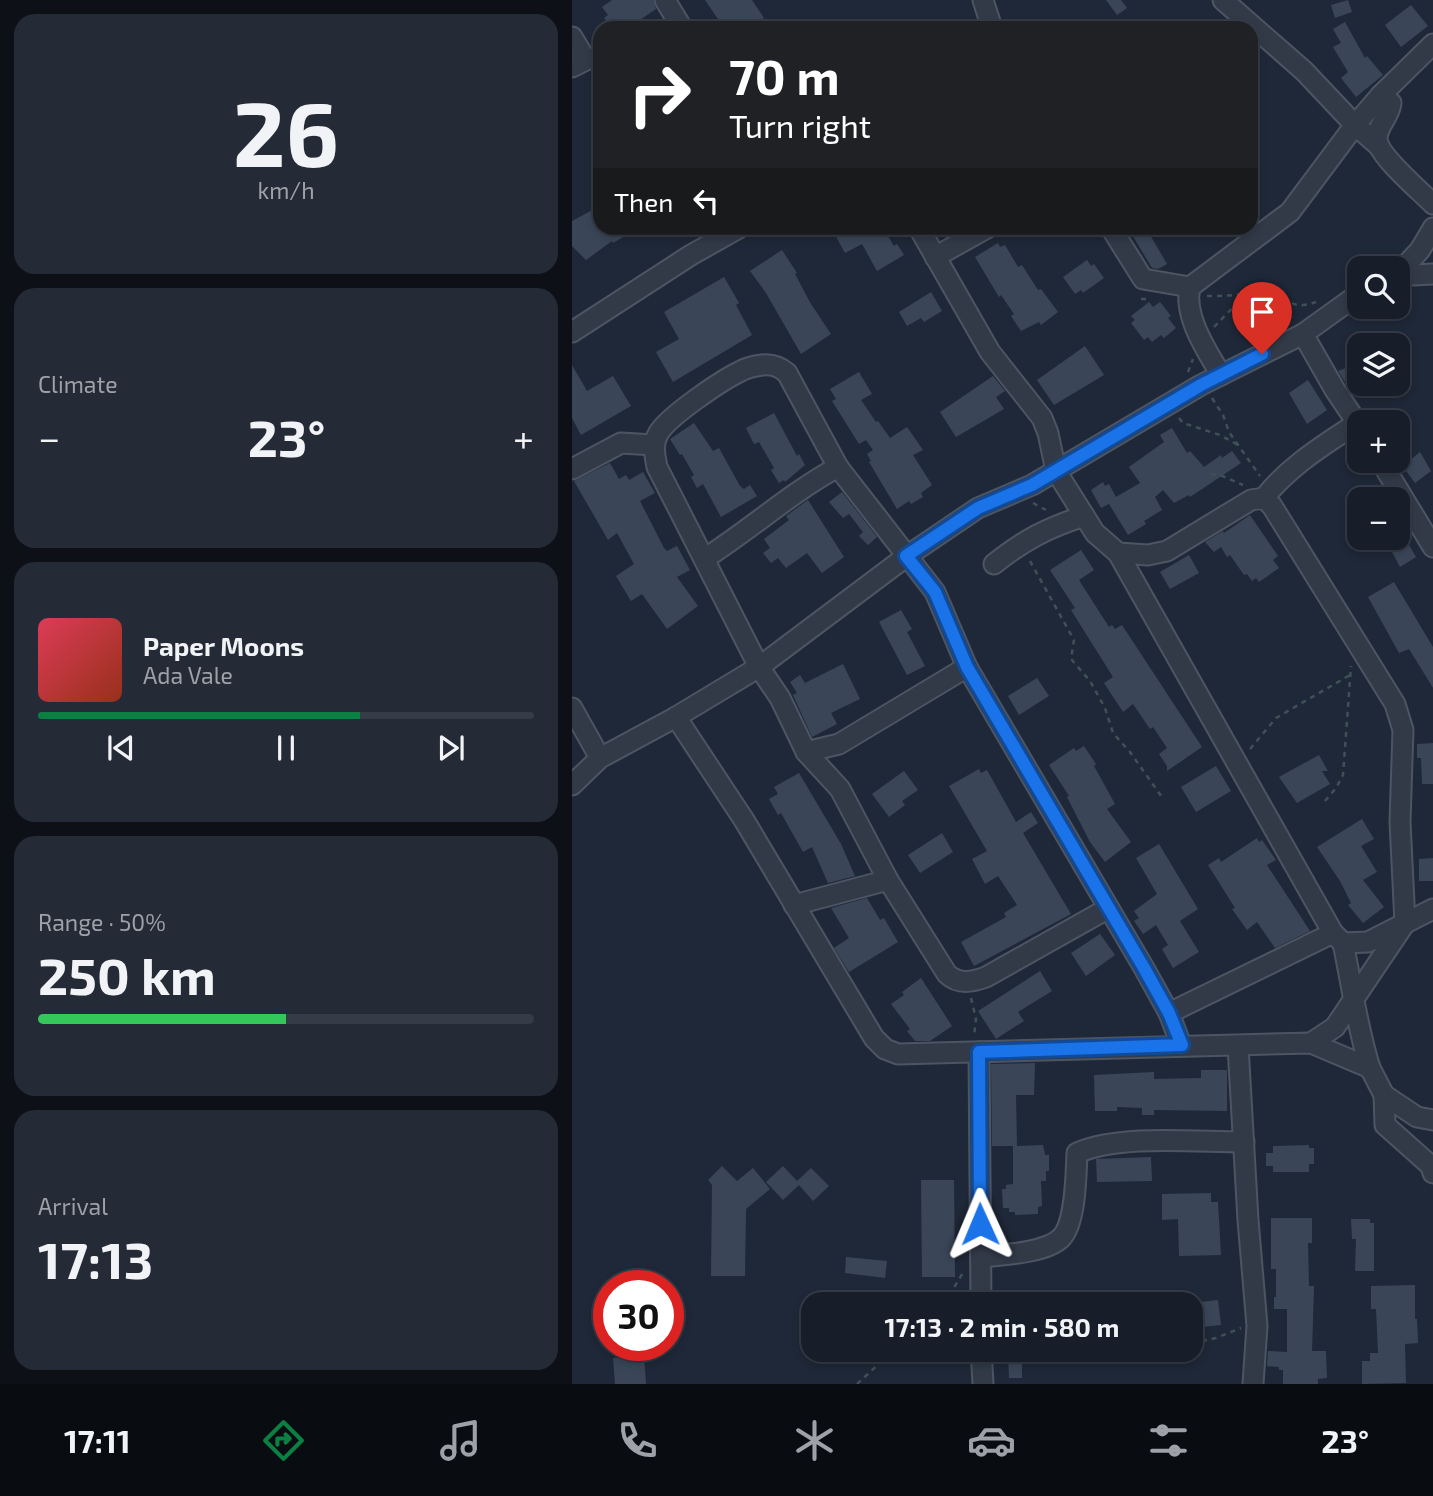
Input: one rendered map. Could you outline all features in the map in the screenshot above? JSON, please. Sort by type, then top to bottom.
[{"type":"street","points":[[665,0],[678,21]]},
{"type":"street","points":[[983,0],[990,21]]},
{"type":"street","points":[[1223,0],[1247,21]]},
{"type":"street","points":[[1258,31],[1304,71],[1433,204]]},
{"type":"street","points":[[572,37],[586,60],[572,68]]},
{"type":"street","points":[[1189,292],[1290,212],[1355,125],[1433,44]]},
{"type":"street","points":[[1379,146],[1378,133],[1390,111],[1391,103],[1381,95]]},
{"type":"street","points":[[1410,259],[1420,250],[1433,228]]},
{"type":"street","points":[[572,332],[727,235]]},
{"type":"street","points":[[923,235],[990,352],[1042,418],[1049,433],[1056,471],[1095,533],[1118,553],[1338,938],[1351,982],[1352,1000],[1369,1068],[1384,1095],[1385,1125],[1431,1166],[1433,1173]]},
{"type":"street","points":[[935,257],[974,235]]},
{"type":"street","points":[[1115,235],[1143,279],[1189,292]]},
{"type":"street","points":[[1410,272],[1414,275],[1433,274]]},
{"type":"street","points":[[1189,292],[1203,343],[1221,375]]},
{"type":"street","points":[[572,785],[600,758],[676,717],[759,667],[906,556],[978,508],[1032,485],[1201,385],[1303,334],[1347,301]]},
{"type":"street","points":[[1303,334],[1348,410]]},
{"type":"street","points":[[1108,909],[986,977],[967,982],[953,979],[947,974],[888,880],[840,789],[806,752],[780,698],[759,667],[657,467],[654,445],[663,427],[742,370],[773,365],[787,373],[838,467],[935,592],[967,667],[1086,867],[1169,1013],[1182,1045]]},
{"type":"street","points":[[1118,553],[1148,555],[1167,551],[1265,492],[1296,465],[1347,432]]},
{"type":"street","points":[[572,469],[621,443],[654,445]]},
{"type":"street","points":[[704,559],[808,484],[838,467]]},
{"type":"street","points":[[1388,473],[1433,547]]},
{"type":"street","points":[[1265,492],[1400,716],[1403,730],[1400,822],[1405,923],[1335,1027],[1312,1043]]},
{"type":"street","points":[[994,564],[1021,542],[1084,516]]},
{"type":"street","points":[[806,752],[839,744],[967,667]]},
{"type":"street","points":[[572,708],[600,758]]},
{"type":"street","points":[[676,717],[744,820],[874,1038],[885,1049],[898,1054],[1312,1043],[1369,1068]]},
{"type":"street","points":[[794,905],[888,880]]},
{"type":"street","points":[[1169,1013],[1338,938],[1368,942],[1433,909]]},
{"type":"street","points":[[1238,1046],[1256,1321],[1253,1384]]},
{"type":"street","points":[[977,1052],[981,1292]]},
{"type":"street","points":[[1384,1095],[1417,1117],[1433,1120]]},
{"type":"street","points":[[981,1257],[1044,1247],[1061,1238],[1074,1206],[1077,1153],[1093,1146],[1151,1142],[1244,1142]]},
{"type":"street","points":[[982,1362],[983,1384]]},
{"type":"path","points":[[1189,292],[1235,295],[1266,289],[1276,292],[1295,305],[1305,306],[1324,300],[1347,298]]},
{"type":"path","points":[[1141,299],[1153,299]]},
{"type":"path","points":[[1201,385],[1216,402],[1229,432],[1258,472],[1265,492]]},
{"type":"path","points":[[1176,400],[1183,423],[1220,435],[1238,445]]},
{"type":"path","points":[[1211,474],[1265,492]]},
{"type":"path","points":[[1021,542],[1074,640],[1071,659],[1090,681],[1105,708],[1113,733],[1164,800]]},
{"type":"path","points":[[1325,801],[1343,775],[1350,675],[1357,642]]},
{"type":"path","points":[[1237,763],[1276,718],[1350,675]]},
{"type":"path","points":[[967,982],[976,1019],[977,1052]]},
{"type":"path","points":[[951,1292],[964,1270]]},
{"type":"path","points":[[1203,1341],[1256,1321]]},
{"type":"path","points":[[857,1384],[881,1362]]},
{"type":"building","points":[[612,0],[653,0],[656,9],[638,21],[605,21],[608,15],[602,7]]},
{"type":"building","points":[[705,0],[752,0],[764,18],[759,21],[719,21]]},
{"type":"building","points":[[1106,0],[1121,0],[1127,8],[1117,15]]},
{"type":"building","points":[[1348,0],[1352,12],[1335,18],[1331,5]]},
{"type":"building","points":[[1411,5],[1428,26],[1401,47],[1385,25]]},
{"type":"building","points":[[1345,22],[1365,58],[1367,56],[1383,75],[1356,97],[1341,78],[1348,72],[1333,47],[1341,43],[1333,29]]},
{"type":"building","points":[[593,210],[593,235],[627,235],[613,243],[612,241],[586,260],[572,246],[572,221]]},
{"type":"building","points":[[835,235],[887,235],[904,255],[877,271],[862,244],[845,253]]},
{"type":"building","points":[[1132,235],[1150,235],[1167,264],[1158,269],[1152,268]]},
{"type":"building","points":[[998,243],[1000,247],[1005,245],[1018,267],[1022,265],[1038,290],[1041,289],[1058,312],[1041,325],[1039,322],[1021,331],[1011,316],[1014,314],[1001,295],[999,297],[975,257]]},
{"type":"building","points":[[782,250],[797,273],[795,274],[811,304],[831,334],[801,354],[766,293],[750,271]]},
{"type":"building","points":[[1087,260],[1091,266],[1094,264],[1104,278],[1083,293],[1081,290],[1075,294],[1063,277]]},
{"type":"building","points":[[724,277],[739,303],[736,305],[752,335],[673,382],[656,352],[679,339],[664,312]]},
{"type":"building","points":[[931,292],[942,311],[924,322],[921,318],[907,326],[899,312]]},
{"type":"building","points":[[1149,302],[1153,307],[1160,302],[1176,328],[1164,338],[1161,335],[1152,342],[1148,337],[1144,340],[1131,323],[1135,320],[1131,316]]},
{"type":"building","points":[[1085,346],[1104,375],[1054,405],[1037,380]]},
{"type":"building","points":[[572,365],[587,391],[613,376],[631,406],[581,435],[572,418]]},
{"type":"building","points":[[1347,368],[1347,385],[1338,371]]},
{"type":"building","points":[[859,372],[872,394],[861,400],[876,422],[878,421],[890,438],[907,427],[923,450],[913,455],[932,485],[921,493],[923,497],[911,504],[909,501],[897,509],[869,462],[871,461],[867,454],[873,450],[866,440],[859,444],[832,401],[836,399],[830,389]]},
{"type":"building","points":[[993,376],[1005,391],[996,397],[1004,409],[956,437],[940,412]]},
{"type":"building","points":[[1308,380],[1327,410],[1307,424],[1289,393]]},
{"type":"building","points":[[774,413],[797,456],[799,454],[805,465],[785,482],[784,480],[779,483],[759,442],[754,444],[746,428]]},
{"type":"building","points":[[694,423],[713,451],[719,448],[740,486],[744,489],[750,485],[757,496],[721,517],[703,484],[697,488],[691,477],[694,475],[670,439]]},
{"type":"building","points":[[1172,428],[1187,453],[1190,451],[1204,467],[1232,451],[1241,463],[1190,497],[1189,495],[1174,503],[1163,490],[1155,497],[1162,510],[1128,535],[1109,504],[1101,508],[1091,490],[1103,482],[1105,486],[1109,484],[1116,497],[1140,483],[1129,467],[1164,442],[1160,435]]},
{"type":"building","points":[[1420,452],[1431,471],[1415,483],[1408,473],[1410,473],[1410,460]]},
{"type":"building","points":[[610,463],[619,479],[626,475],[629,480],[643,472],[655,493],[640,501],[664,548],[667,551],[677,546],[690,570],[677,577],[698,606],[667,629],[642,594],[631,601],[616,576],[634,564],[617,533],[608,540],[574,481]]},
{"type":"building","points":[[842,492],[877,537],[868,545],[859,536],[863,532],[849,514],[843,518],[829,502]]},
{"type":"building","points":[[808,500],[844,557],[822,573],[807,553],[786,568],[778,558],[771,563],[763,553],[770,548],[764,539],[789,520],[786,516]]},
{"type":"building","points":[[1250,515],[1278,556],[1273,560],[1279,568],[1259,582],[1256,578],[1252,581],[1247,574],[1244,575],[1221,547],[1214,552],[1205,542]]},
{"type":"building","points":[[1410,546],[1416,557],[1400,567],[1392,552],[1410,550]]},
{"type":"building","points":[[1081,550],[1094,570],[1079,580],[1109,627],[1112,625],[1115,629],[1122,625],[1202,747],[1167,771],[1167,766],[1159,754],[1167,748],[1133,704],[1123,712],[1104,683],[1113,677],[1071,610],[1075,608],[1050,570]]},
{"type":"building","points":[[1189,555],[1199,573],[1170,589],[1160,572]]},
{"type":"building","points":[[1394,582],[1433,647],[1433,688],[1409,649],[1399,653],[1368,597]]},
{"type":"building","points":[[901,610],[912,629],[907,632],[925,666],[907,675],[879,622]]},
{"type":"building","points":[[843,664],[860,699],[831,713],[837,724],[812,737],[793,695],[797,693],[790,682],[800,675],[805,683]]},
{"type":"building","points":[[1037,678],[1049,696],[1019,715],[1008,696]]},
{"type":"building","points":[[1433,743],[1433,784],[1422,784],[1421,758],[1417,758],[1417,744]]},
{"type":"building","points":[[1084,746],[1115,804],[1107,809],[1131,842],[1105,862],[1090,842],[1067,797],[1069,796],[1049,765],[1074,748],[1076,751]]},
{"type":"building","points":[[1319,755],[1328,771],[1322,771],[1330,784],[1297,803],[1279,777]]},
{"type":"building","points":[[1216,766],[1231,791],[1196,812],[1181,787]]},
{"type":"building","points":[[979,769],[981,773],[987,770],[1016,822],[1031,812],[1038,823],[1023,833],[1071,914],[974,966],[961,942],[1006,917],[1004,913],[1017,905],[998,876],[985,884],[972,859],[987,851],[949,786]]},
{"type":"building","points":[[904,771],[918,790],[902,801],[905,805],[889,817],[872,794]]},
{"type":"building","points":[[799,773],[841,844],[855,876],[828,883],[812,847],[803,852],[781,813],[778,815],[769,799],[778,794],[774,787]]},
{"type":"building","points":[[1362,819],[1374,839],[1361,846],[1377,872],[1363,880],[1384,907],[1363,923],[1348,905],[1351,903],[1340,881],[1317,847]]},
{"type":"building","points":[[942,833],[953,852],[920,873],[908,855]]},
{"type":"building","points":[[1257,838],[1259,842],[1262,840],[1276,860],[1267,865],[1310,931],[1275,948],[1257,922],[1247,930],[1208,865],[1219,858],[1221,862]]},
{"type":"building","points":[[1159,844],[1198,909],[1180,921],[1199,952],[1173,968],[1162,949],[1168,945],[1156,925],[1143,934],[1134,921],[1139,918],[1134,911],[1157,894],[1136,858]]},
{"type":"building","points":[[1433,858],[1433,881],[1419,881],[1419,859]]},
{"type":"building","points":[[867,898],[880,920],[884,918],[898,942],[849,972],[834,948],[849,938],[831,908]]},
{"type":"building","points":[[1100,934],[1115,955],[1086,976],[1071,953]]},
{"type":"building","points":[[1040,971],[1052,991],[1018,1012],[1024,1021],[996,1039],[978,1011]]},
{"type":"building","points":[[921,978],[952,1026],[930,1041],[915,1041],[907,1031],[910,1029],[891,1004]]},
{"type":"building","points":[[1035,1063],[1034,1095],[1016,1095],[1017,1146],[1043,1145],[1045,1155],[1049,1155],[1049,1171],[1046,1171],[1046,1181],[1041,1181],[1042,1206],[1038,1207],[1038,1214],[1015,1215],[1015,1212],[1009,1212],[1009,1208],[1003,1208],[1002,1189],[1013,1184],[1013,1146],[992,1146],[991,1064]]},
{"type":"building","points":[[1201,1070],[1227,1070],[1227,1111],[1154,1110],[1154,1115],[1142,1115],[1142,1108],[1117,1107],[1117,1111],[1095,1111],[1094,1075],[1154,1072],[1154,1079],[1201,1078]]},
{"type":"building","points":[[1309,1145],[1309,1148],[1314,1148],[1314,1164],[1309,1164],[1309,1172],[1273,1172],[1273,1166],[1266,1166],[1266,1153],[1273,1153],[1273,1146]]},
{"type":"building","points":[[1151,1157],[1152,1181],[1097,1182],[1096,1159]]},
{"type":"building","points":[[722,1166],[737,1181],[753,1168],[770,1189],[746,1209],[745,1276],[711,1276],[712,1185],[708,1180]]},
{"type":"building","points":[[783,1166],[797,1181],[811,1168],[829,1186],[813,1201],[799,1185],[783,1200],[766,1182]]},
{"type":"building","points":[[921,1180],[954,1180],[955,1277],[922,1277]]},
{"type":"building","points":[[1211,1193],[1211,1202],[1218,1202],[1221,1255],[1179,1256],[1178,1219],[1162,1220],[1162,1194]]},
{"type":"building","points":[[1271,1218],[1312,1218],[1312,1243],[1308,1243],[1309,1286],[1314,1286],[1312,1351],[1326,1351],[1327,1378],[1318,1379],[1318,1384],[1283,1384],[1283,1370],[1267,1366],[1268,1351],[1287,1352],[1287,1309],[1274,1309],[1276,1269],[1271,1269]]},
{"type":"building","points":[[1351,1219],[1370,1219],[1370,1223],[1374,1223],[1374,1271],[1355,1271],[1356,1239],[1352,1239]]},
{"type":"building","points":[[846,1257],[887,1261],[885,1278],[845,1273]]},
{"type":"building","points":[[1415,1285],[1418,1343],[1405,1344],[1406,1383],[1362,1384],[1362,1361],[1370,1361],[1370,1353],[1378,1353],[1376,1309],[1371,1309],[1371,1286]]},
{"type":"building","points":[[1218,1300],[1221,1325],[1203,1327],[1203,1302]]},
{"type":"building","points":[[613,1361],[644,1361],[646,1384],[615,1384]]},
{"type":"building","points":[[1008,1362],[1022,1362],[1022,1378],[1009,1378]]},
{"type":"route","points":[[980,1224],[979,1052],[1182,1045],[1169,1013],[1144,968],[967,667],[935,592],[906,556],[978,508],[1032,485],[1201,385],[1262,354]]}]
